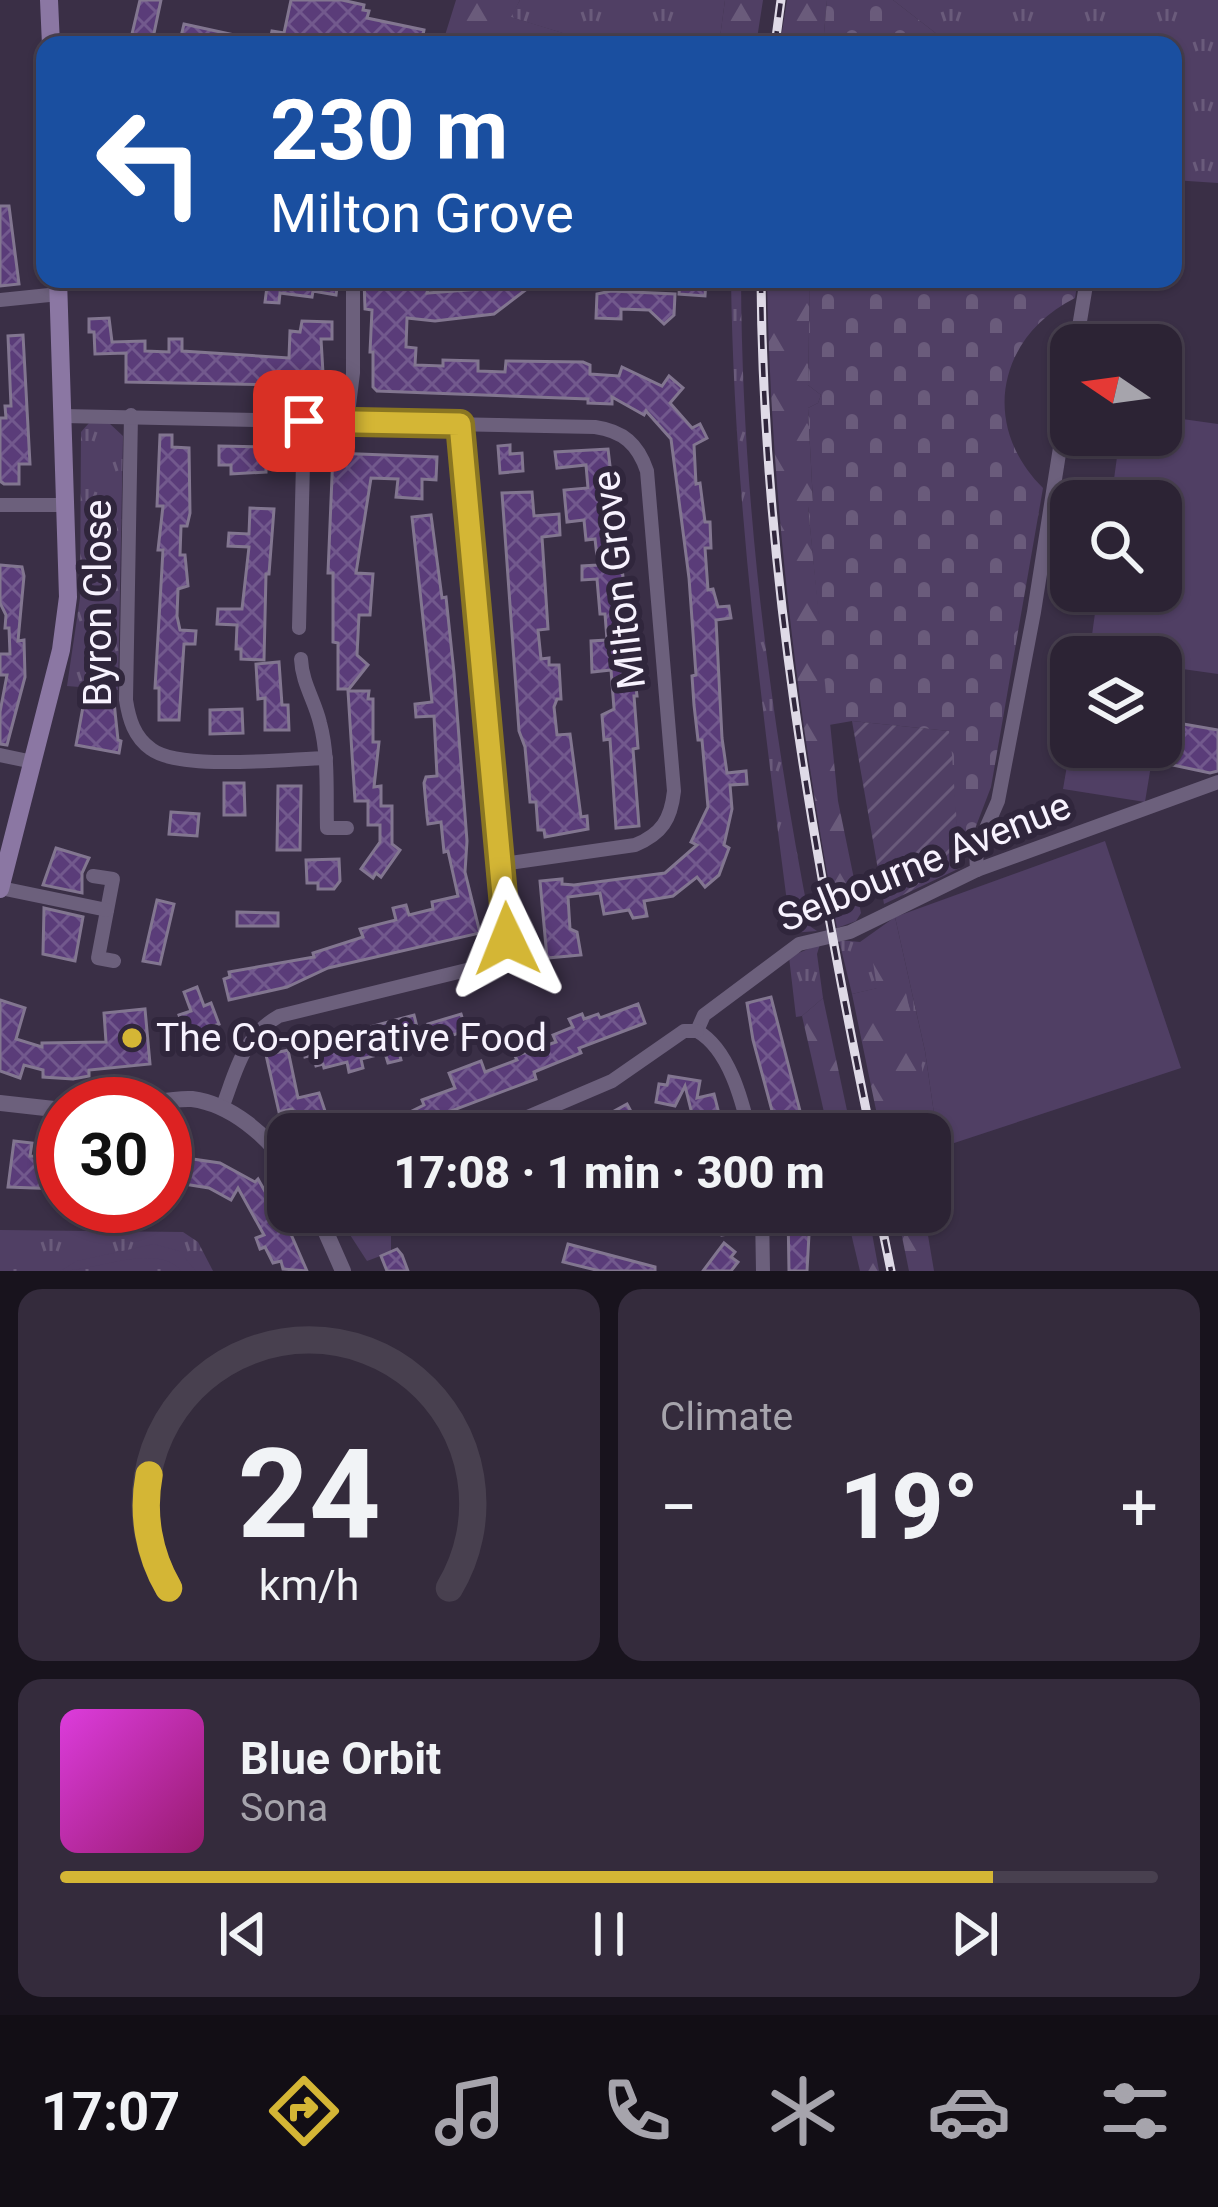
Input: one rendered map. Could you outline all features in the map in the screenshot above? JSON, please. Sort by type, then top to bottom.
[{"type":"main road","points":[[49,0],[51,36]]},
{"type":"main road","points":[[0,889],[61,650],[65,615],[59,288]]},
{"type":"street","points":[[0,301],[55,288]]},
{"type":"street","points":[[347,422],[353,373],[353,288]]},
{"type":"street","points":[[1080,324],[1086,288]]},
{"type":"street","name":"Byron Close","points":[[131,415],[126,700],[137,735],[149,748],[183,761],[326,758]]},
{"type":"street","name":"Milton Grove","points":[[63,416],[460,424],[613,430],[628,438],[647,472],[672,809],[665,826],[635,845],[503,863]]},
{"type":"street","points":[[299,628],[304,421]]},
{"type":"street","points":[[222,1108],[249,1039],[279,1016],[487,965],[500,955],[509,923],[460,424]]},
{"type":"street","points":[[977,870],[976,851],[998,801],[1058,456]]},
{"type":"street","points":[[0,506],[65,505]]},
{"type":"street","points":[[301,659],[326,758],[326,828],[347,828]]},
{"type":"street","points":[[0,755],[33,762]]},
{"type":"street","name":"Selbourne Avenue","points":[[537,1113],[611,1081],[684,1030],[698,1031],[704,1016],[792,947],[857,929],[977,870],[1218,782]]},
{"type":"street","points":[[93,876],[113,880],[98,958],[114,961]]},
{"type":"street","points":[[0,889],[107,910]]},
{"type":"street","points":[[698,1031],[720,1053],[742,1113]]},
{"type":"street","points":[[192,1099],[222,1108],[267,1143]]},
{"type":"street","points":[[0,1103],[36,1107]]},
{"type":"street","points":[[328,1233],[343,1271]]},
{"type":"street","points":[[762,1233],[763,1271]]},
{"type":"green space","points":[[456,0],[520,0],[511,17],[573,36],[445,36]]},
{"type":"green space","points":[[520,0],[725,0],[720,36],[572,36],[510,17]]},
{"type":"green space","points":[[725,0],[763,0],[757,36],[720,36]]},
{"type":"green space","points":[[787,0],[827,0],[824,36],[781,36]]},
{"type":"green space","points":[[827,0],[893,0],[939,36],[824,36]]},
{"type":"green space","points":[[893,0],[1218,0],[1218,183],[1182,181],[1182,36],[939,36]]},
{"type":"green space","points":[[731,288],[741,288],[746,442],[761,604],[782,766],[811,927],[817,931],[791,933],[744,525]]},
{"type":"green space","points":[[767,288],[810,288],[808,385],[821,395],[808,408],[813,503],[808,507],[838,801],[861,913],[856,921],[837,928],[788,605]]},
{"type":"green space","points":[[810,288],[1077,288],[1075,298],[1028,335],[1006,384],[1010,438],[1043,488],[991,787],[960,868],[949,731],[852,721],[829,725],[808,506],[813,502],[808,408],[821,395],[808,385]]},
{"type":"green space","points":[[1182,419],[1218,424],[1218,674],[1182,669],[1182,636],[1092,636],[1095,612],[1182,612],[1182,480],[1114,480],[1117,456],[1182,456]]},
{"type":"green space","points":[[89,423],[109,423],[123,436],[118,690],[67,686],[80,598],[81,432]]},
{"type":"green space","points":[[852,721],[949,731],[951,741],[960,868],[884,904]]},
{"type":"green space","points":[[1067,768],[1151,768],[1145,802],[1063,789]]},
{"type":"green space","points":[[1105,841],[1181,1068],[951,1144],[951,1113],[934,1113],[895,917]]},
{"type":"green space","points":[[895,917],[934,1113],[921,1113],[878,988],[852,994],[839,940],[860,942]]},
{"type":"green space","points":[[820,944],[823,998],[796,1017],[789,957]]},
{"type":"green space","points":[[898,955],[922,1068],[926,1113],[877,1113],[852,994],[877,988],[873,962]]},
{"type":"green space","points":[[823,998],[848,1113],[824,1113],[802,1016]]},
{"type":"green space","points":[[0,1230],[184,1233],[198,1242],[213,1271],[0,1271]]},
{"type":"green space","points":[[349,1233],[391,1233],[391,1252],[367,1261]]},
{"type":"green space","points":[[851,1233],[872,1233],[879,1271],[860,1271]]},
{"type":"green space","points":[[901,1233],[928,1233],[934,1271],[909,1271]]},
{"type":"green space","points":[[154,1244],[179,1251],[196,1271],[142,1258],[60,1271],[77,1261]]},
{"type":"building","points":[[140,0],[161,0],[153,36],[132,34]]},
{"type":"building","points":[[291,0],[342,0],[364,5],[367,18],[424,30],[423,36],[271,36],[272,31],[284,33]]},
{"type":"building","points":[[184,24],[234,35],[234,36],[181,36]]},
{"type":"building","points":[[0,206],[9,206],[19,284],[0,286]]},
{"type":"building","points":[[267,288],[337,288],[336,295],[280,293],[279,303],[265,302]]},
{"type":"building","points":[[364,288],[428,288],[427,293],[528,288],[494,314],[435,321],[407,318],[406,347],[416,348],[415,365],[478,361],[478,371],[505,372],[506,361],[583,362],[590,365],[590,374],[619,376],[622,367],[662,386],[669,376],[683,388],[670,403],[692,428],[700,424],[707,438],[694,445],[696,484],[700,483],[705,522],[710,522],[711,548],[705,548],[708,590],[713,589],[718,607],[729,606],[731,618],[716,620],[722,738],[727,773],[746,771],[747,784],[730,785],[732,809],[724,845],[729,848],[719,875],[705,887],[697,877],[673,896],[644,901],[647,916],[633,918],[629,910],[604,914],[600,893],[568,897],[570,929],[577,932],[581,955],[547,958],[540,881],[562,879],[562,884],[574,885],[665,873],[697,845],[691,842],[708,807],[694,705],[689,578],[671,439],[646,411],[644,415],[612,397],[612,404],[588,403],[588,399],[377,391],[370,352],[372,310],[365,309]]},
{"type":"building","points":[[679,288],[705,288],[705,296],[679,294]]},
{"type":"building","points":[[597,294],[675,294],[674,315],[664,324],[649,310],[621,309],[621,319],[596,318]]},
{"type":"building","points":[[109,318],[112,342],[145,341],[145,351],[169,352],[169,339],[182,339],[182,351],[289,358],[290,331],[300,332],[302,321],[332,322],[332,339],[321,339],[324,390],[126,382],[126,353],[95,354],[94,332],[89,332],[89,319]]},
{"type":"building","points":[[23,335],[30,464],[19,464],[19,484],[4,484],[0,481],[0,418],[6,418],[5,406],[11,406],[8,336]]},
{"type":"building","points":[[160,435],[172,435],[172,447],[189,448],[190,513],[187,526],[181,526],[180,555],[185,555],[188,586],[178,589],[177,616],[180,630],[196,631],[195,644],[184,644],[179,720],[159,720],[159,688],[155,688],[163,550],[158,550],[163,506],[157,506]]},
{"type":"building","points":[[510,445],[510,454],[522,453],[523,471],[500,473],[498,446]]},
{"type":"building","points":[[219,446],[278,447],[277,466],[266,466],[266,472],[231,474],[231,465],[219,465]]},
{"type":"building","points":[[608,449],[637,696],[638,748],[633,749],[639,826],[616,828],[610,739],[604,740],[602,715],[614,709],[611,670],[592,672],[591,641],[607,640],[605,614],[600,614],[597,579],[582,580],[582,566],[598,565],[595,539],[586,540],[584,520],[567,522],[564,490],[588,488],[586,465],[557,468],[555,452]]},
{"type":"building","points":[[333,453],[437,457],[436,480],[422,479],[422,499],[396,497],[398,479],[371,478],[356,573],[373,574],[370,615],[359,615],[357,655],[368,665],[349,689],[338,689],[333,573],[328,573]]},
{"type":"building","points":[[532,492],[534,516],[559,514],[560,535],[542,537],[548,629],[538,630],[541,659],[559,665],[561,699],[554,707],[557,735],[570,734],[581,817],[587,816],[588,829],[545,837],[544,830],[538,830],[536,802],[530,802],[519,731],[502,493]]},
{"type":"building","points":[[250,508],[274,509],[266,574],[264,660],[241,659],[241,649],[236,649],[237,625],[217,624],[218,609],[242,609],[249,547],[228,546],[229,533],[249,534]]},
{"type":"building","points":[[431,515],[454,673],[467,841],[465,872],[480,933],[328,968],[287,987],[229,1000],[224,979],[230,977],[229,972],[314,957],[313,953],[363,937],[360,929],[396,920],[393,908],[406,905],[409,915],[433,909],[432,902],[458,896],[448,851],[444,852],[441,822],[428,824],[424,783],[426,777],[437,776],[434,716],[416,717],[415,704],[432,702],[412,517]]},
{"type":"building","points":[[0,565],[22,567],[24,576],[18,641],[24,640],[25,677],[7,745],[0,744],[7,675],[0,675],[0,654],[10,654],[9,628],[5,628],[0,603]]},
{"type":"building","points":[[279,662],[289,730],[265,730],[265,698],[258,699],[256,664]]},
{"type":"building","points":[[348,691],[369,691],[368,699],[373,699],[373,742],[379,742],[374,787],[381,786],[381,806],[392,806],[392,844],[400,850],[381,877],[376,873],[373,878],[361,869],[380,842],[380,825],[368,825],[368,801],[355,801]]},
{"type":"building","points":[[85,696],[114,702],[119,753],[76,745]]},
{"type":"building","points":[[242,709],[243,733],[210,734],[210,710]]},
{"type":"building","points":[[1182,724],[1218,730],[1218,771],[1182,767]]},
{"type":"building","points":[[224,783],[244,783],[245,815],[224,815]]},
{"type":"building","points":[[278,786],[301,786],[300,850],[277,850]]},
{"type":"building","points":[[171,812],[199,814],[197,836],[169,834]]},
{"type":"building","points":[[56,848],[89,858],[82,873],[82,893],[43,885]]},
{"type":"building","points":[[339,859],[340,881],[334,889],[307,883],[306,860]]},
{"type":"building","points":[[157,900],[174,904],[160,964],[143,961]]},
{"type":"building","points":[[44,908],[83,917],[75,961],[43,954]]},
{"type":"building","points":[[237,912],[278,913],[278,926],[237,926]]},
{"type":"building","points":[[197,987],[204,1006],[211,1003],[219,1024],[187,1036],[179,1015],[191,1011],[184,992]]},
{"type":"building","points":[[771,997],[800,1113],[773,1113],[747,1003]]},
{"type":"building","points":[[0,1000],[25,1008],[16,1039],[42,1047],[42,1043],[106,1042],[104,1013],[145,1009],[150,1064],[89,1070],[89,1076],[84,1077],[43,1077],[43,1070],[24,1065],[20,1078],[0,1071]]},
{"type":"building","points":[[638,1004],[645,1023],[579,1048],[581,1053],[534,1072],[536,1079],[448,1113],[408,1113],[424,1105],[422,1100],[455,1088],[449,1073],[481,1061],[485,1072],[556,1042],[553,1035],[573,1027],[569,1019],[582,1014],[584,1019],[598,1014],[600,1018]]},
{"type":"building","points":[[461,1014],[466,1031],[433,1041],[428,1024]]},
{"type":"building","points":[[414,1015],[419,1035],[396,1040],[401,1060],[388,1063],[385,1053],[361,1059],[363,1068],[349,1072],[347,1062],[324,1068],[323,1064],[316,1066],[313,1055],[305,1057],[303,1045]]},
{"type":"building","points":[[288,1050],[298,1098],[319,1093],[326,1113],[279,1112],[266,1055]]},
{"type":"building","points":[[669,1076],[700,1081],[697,1098],[714,1094],[719,1113],[692,1113],[685,1086],[675,1106],[656,1102],[659,1084],[667,1085]]},
{"type":"building","points":[[627,1104],[632,1113],[610,1113]]},
{"type":"building","points":[[14,1141],[32,1143],[36,1188],[8,1187]]},
{"type":"building","points":[[192,1159],[220,1163],[255,1182],[258,1179],[267,1195],[267,1233],[290,1233],[307,1271],[283,1269],[281,1261],[273,1263],[265,1247],[260,1249],[256,1238],[264,1235],[238,1188],[231,1200],[192,1185]]},
{"type":"building","points":[[788,1233],[809,1233],[807,1271],[789,1271]]},
{"type":"building","points":[[724,1243],[738,1262],[731,1271],[703,1271]]},
{"type":"building","points":[[568,1244],[655,1267],[655,1271],[600,1271],[563,1262]]},
{"type":"building","points":[[397,1249],[408,1271],[387,1271],[381,1256]]},
{"type":"railway","points":[[776,36],[781,0]]},
{"type":"railway","points":[[761,288],[781,602],[811,816],[867,1113]]},
{"type":"railway","points":[[883,1233],[891,1271]]},
{"type":"place","name":"The Co-operative Food","points":[[132,1038]]},
{"type":"route","points":[[304,421],[460,424],[507,939]]}]
